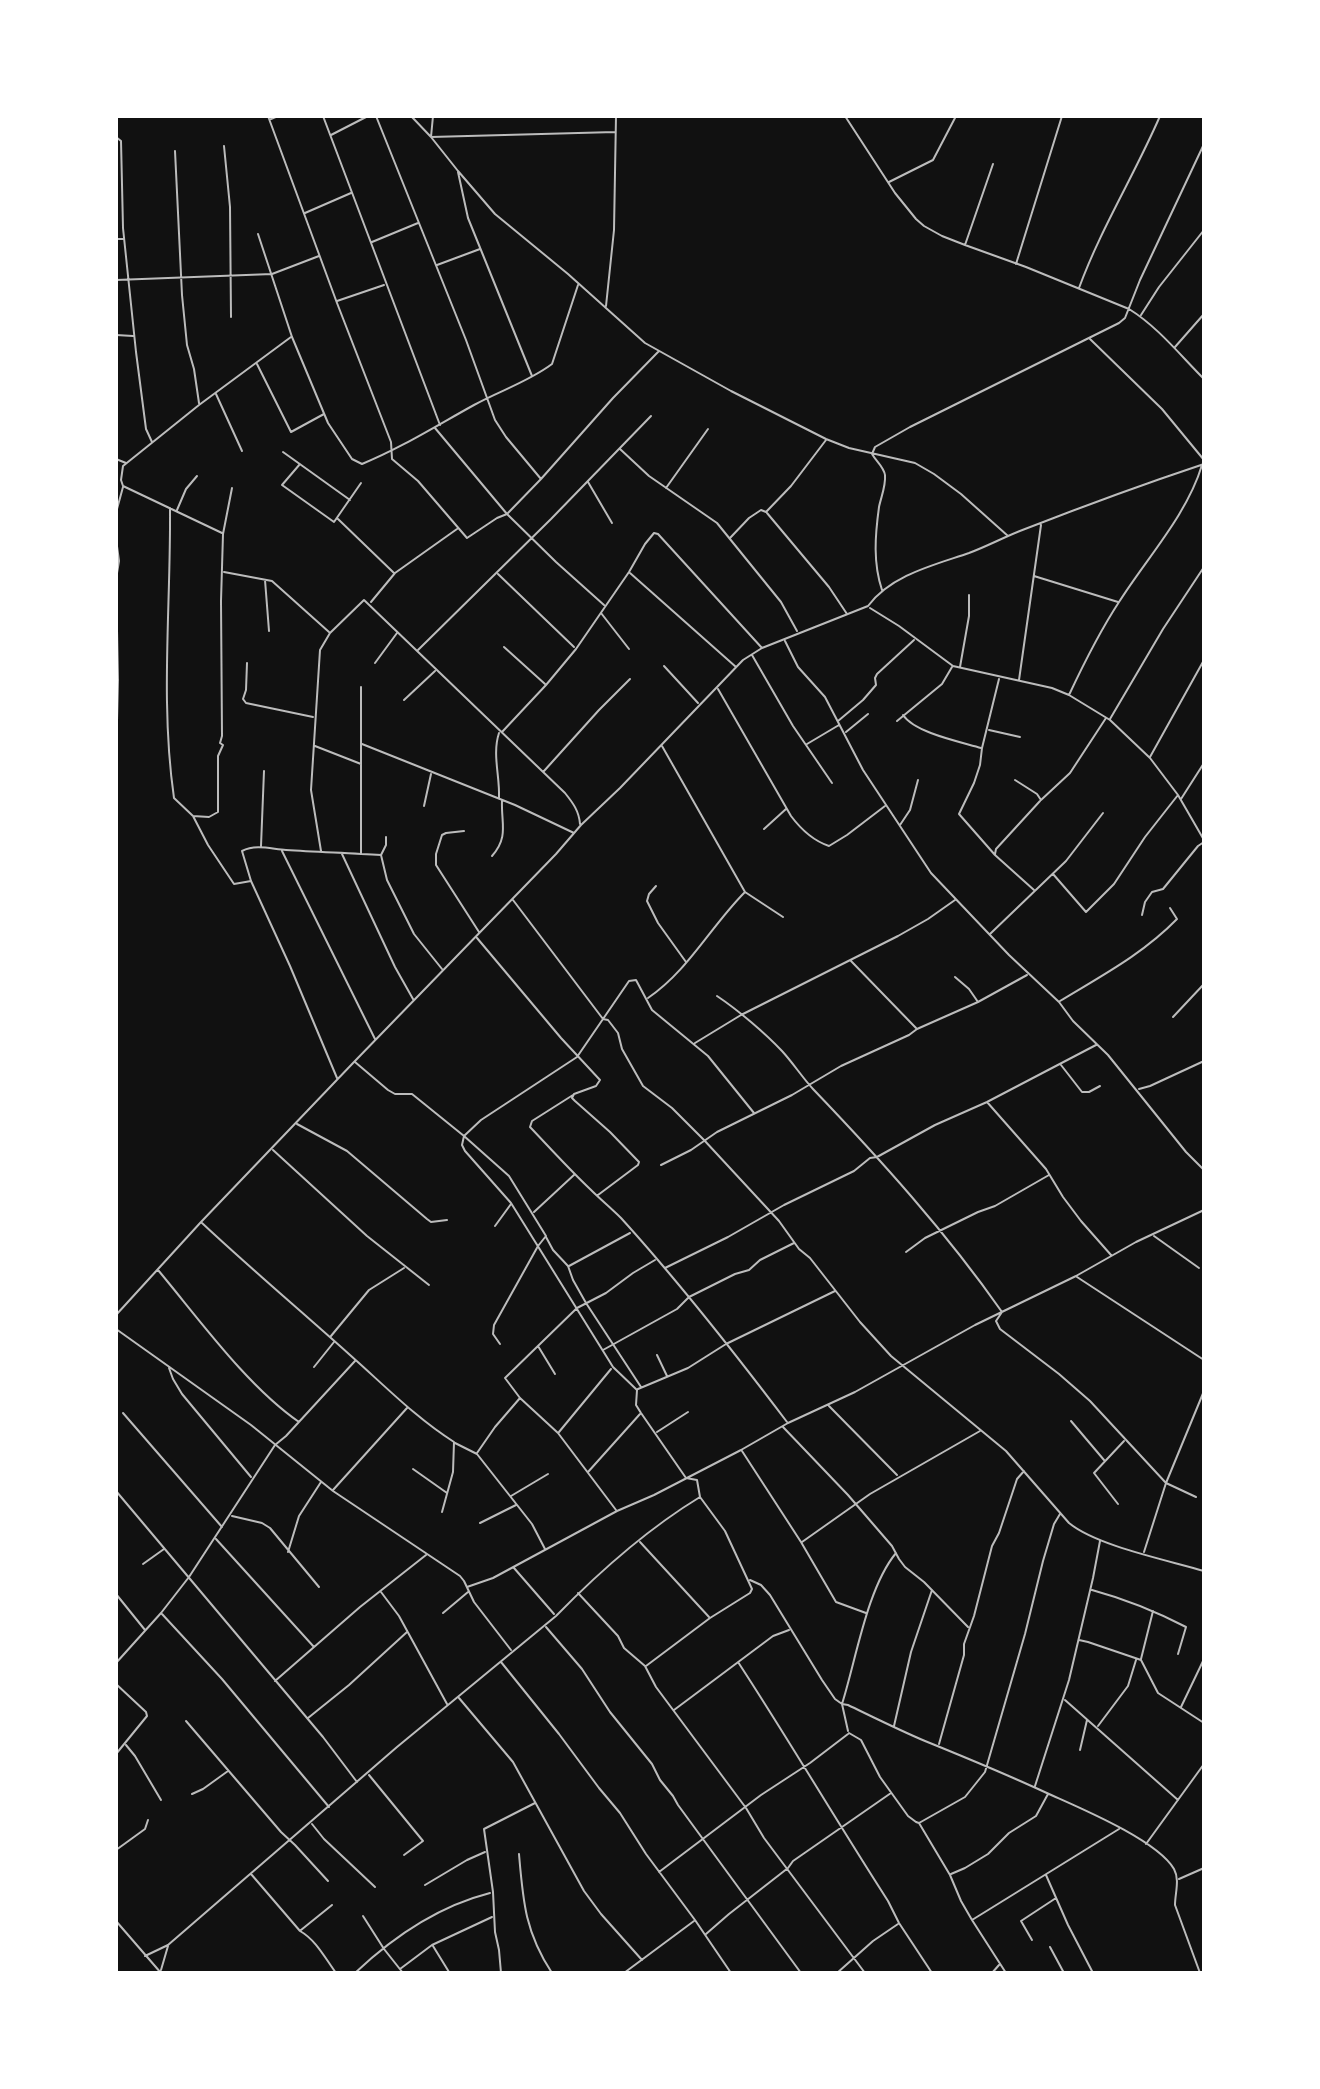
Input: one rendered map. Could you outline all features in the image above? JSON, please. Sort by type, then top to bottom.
[{"type":"street","points":[[278,116],[269,118],[391,442],[392,459],[418,481],[467,538],[507,514],[659,351]]},
{"type":"street","points":[[323,116],[440,425]]},
{"type":"street","points":[[330,135],[368,116]]},
{"type":"street","points":[[376,116],[495,420],[541,479]]},
{"type":"street","points":[[411,116],[495,214],[645,343],[826,439],[872,454],[915,463],[961,494],[1008,536]]},
{"type":"street","points":[[431,137],[433,116]]},
{"type":"street","points":[[605,308],[614,230],[616,116]]},
{"type":"street","points":[[845,116],[888,183],[916,219],[942,236],[1129,309],[1204,379]]},
{"type":"street","points":[[888,183],[933,160],[956,116]]},
{"type":"street","points":[[1016,264],[1062,116]]},
{"type":"street","points":[[1079,289],[1091,257],[1160,116]]},
{"type":"street","points":[[431,137],[615,132]]},
{"type":"street","points":[[116,137],[121,141],[125,239],[134,336],[146,429],[152,442]]},
{"type":"street","points":[[872,454],[875,447],[910,427],[1125,318],[1204,144]]},
{"type":"street","points":[[224,146],[230,207],[231,317]]},
{"type":"street","points":[[175,151],[180,278],[187,345],[199,405]]},
{"type":"street","points":[[965,245],[993,164]]},
{"type":"street","points":[[458,171],[468,218],[532,376]]},
{"type":"street","points":[[304,213],[352,193]]},
{"type":"street","points":[[371,242],[419,223]]},
{"type":"street","points":[[1140,316],[1204,230]]},
{"type":"street","points":[[258,234],[292,337],[328,423],[352,459],[362,464],[391,452],[552,364],[578,283]]},
{"type":"street","points":[[116,239],[125,239]]},
{"type":"street","points":[[436,265],[480,249]]},
{"type":"street","points":[[116,280],[272,274],[320,256]]},
{"type":"street","points":[[336,301],[387,285]]},
{"type":"street","points":[[1174,348],[1204,314]]},
{"type":"street","points":[[116,335],[134,336]]},
{"type":"street","points":[[116,530],[123,466],[292,337]]},
{"type":"street","points":[[1069,695],[1118,602],[1166,533],[1188,497],[1203,463],[1197,450],[1162,409],[1089,338]]},
{"type":"street","points":[[256,363],[291,432],[324,414]]},
{"type":"street","points":[[216,393],[242,451]]},
{"type":"street","points":[[417,651],[651,416]]},
{"type":"street","points":[[434,428],[507,514],[605,606]]},
{"type":"street","points":[[665,489],[708,429]]},
{"type":"street","points":[[766,512],[791,486],[826,439]]},
{"type":"street","points":[[619,448],[665,489],[709,517],[781,602],[798,633]]},
{"type":"street","points":[[283,452],[350,500]]},
{"type":"street","points":[[872,454],[885,474],[874,557],[882,591]]},
{"type":"street","points":[[116,459],[127,463]]},
{"type":"street","points":[[116,1315],[581,825],[751,654],[868,606],[882,591],[910,574],[1203,463]]},
{"type":"street","points":[[300,464],[282,485],[334,522],[361,483]]},
{"type":"street","points":[[176,512],[186,489],[197,476]]},
{"type":"street","points":[[587,481],[612,523]]},
{"type":"street","points":[[123,486],[223,534]]},
{"type":"street","points":[[193,816],[209,817],[218,812],[218,756],[223,745],[220,743],[223,534],[232,488]]},
{"type":"street","points":[[170,508],[167,654],[174,798],[193,816],[234,884],[251,881]]},
{"type":"street","points":[[729,539],[754,514],[761,510],[766,512],[848,614]]},
{"type":"street","points":[[338,519],[395,573]]},
{"type":"street","points":[[1018,681],[1042,523]]},
{"type":"street","points":[[369,603],[395,573],[458,529]]},
{"type":"street","points":[[492,856],[503,837],[496,741],[576,649],[651,536],[658,534],[762,648]]},
{"type":"street","points":[[116,539],[119,561],[116,579],[116,762]]},
{"type":"street","points":[[991,851],[1070,773],[1108,719],[1204,567]]},
{"type":"street","points":[[222,571],[277,584],[330,633]]},
{"type":"street","points":[[629,572],[736,667]]},
{"type":"street","points":[[497,573],[576,649]]},
{"type":"street","points":[[1033,575],[1118,602]]},
{"type":"street","points":[[265,579],[269,631]]},
{"type":"street","points":[[959,668],[969,616],[969,595]]},
{"type":"street","points":[[321,851],[311,790],[320,650],[330,633],[364,600],[565,793],[579,815],[581,825]]},
{"type":"street","points":[[868,606],[953,666],[1052,688],[1069,695],[1108,719],[1150,758],[1178,795],[1204,841],[1163,889],[1152,892],[1145,902],[1142,915]]},
{"type":"street","points":[[601,612],[629,649]]},
{"type":"street","points":[[375,663],[398,632]]},
{"type":"street","points":[[806,745],[838,723],[874,689],[877,674],[915,639]]},
{"type":"street","points":[[784,640],[798,667],[822,692],[845,733],[847,743],[931,873],[1028,975],[1059,1002],[1204,1170]]},
{"type":"street","points":[[504,647],[546,685]]},
{"type":"street","points":[[751,654],[832,783]]},
{"type":"street","points":[[1150,758],[1204,660]]},
{"type":"street","points":[[247,663],[243,699],[246,703],[314,717]]},
{"type":"street","points":[[664,666],[700,705]]},
{"type":"street","points":[[897,721],[942,684],[953,666]]},
{"type":"street","points":[[404,700],[436,670]]},
{"type":"street","points":[[999,677],[980,765],[959,814],[991,851],[1034,890]]},
{"type":"street","points":[[544,772],[630,679]]},
{"type":"street","points":[[361,687],[361,853]]},
{"type":"street","points":[[717,687],[797,823],[822,844],[829,846],[886,805]]},
{"type":"street","points":[[845,733],[868,714]]},
{"type":"street","points":[[903,715],[910,723],[924,729],[982,748]]},
{"type":"street","points":[[988,730],[1020,737]]},
{"type":"street","points":[[362,744],[500,799],[574,833]]},
{"type":"street","points":[[661,745],[745,892],[783,917]]},
{"type":"street","points":[[314,746],[362,764]]},
{"type":"street","points":[[1180,801],[1204,763]]},
{"type":"street","points":[[261,847],[264,771]]},
{"type":"street","points":[[424,806],[431,773]]},
{"type":"street","points":[[899,826],[910,810],[918,780]]},
{"type":"street","points":[[1015,780],[1041,800]]},
{"type":"street","points":[[1053,874],[1086,912],[1114,884],[1178,795]]},
{"type":"street","points":[[764,829],[787,808]]},
{"type":"street","points":[[989,934],[1071,855],[1103,813]]},
{"type":"street","points":[[464,831],[442,835],[436,865],[479,933]]},
{"type":"street","points":[[386,837],[381,855],[387,880],[414,934],[443,970]]},
{"type":"street","points":[[338,1079],[251,881],[242,851],[261,847],[381,855]]},
{"type":"street","points":[[995,855],[996,849]]},
{"type":"street","points":[[282,850],[375,1040]]},
{"type":"street","points":[[341,852],[413,1000]]},
{"type":"street","points":[[656,886],[647,901],[658,923],[687,964]]},
{"type":"street","points":[[647,999],[687,964],[745,892]]},
{"type":"street","points":[[513,899],[603,1019],[608,1020],[618,1033],[622,1049],[643,1086],[672,1108],[771,1213],[882,1347],[1006,1451],[1079,1531],[1204,1571]]},
{"type":"street","points":[[694,1044],[741,1015],[928,919],[956,899]]},
{"type":"street","points":[[1059,1002],[1153,942],[1177,919],[1170,908]]},
{"type":"street","points":[[476,936],[600,1082],[532,1121],[530,1127],[616,1213],[665,1268],[788,1423]]},
{"type":"street","points":[[850,960],[917,1029]]},
{"type":"street","points":[[661,1165],[841,1066],[1028,975]]},
{"type":"street","points":[[955,977],[978,1002]]},
{"type":"street","points":[[637,1390],[613,1367],[511,1203],[465,1151],[462,1145],[464,1136],[481,1120],[577,1057],[631,980],[636,980],[657,1015],[716,1065],[754,1113]]},
{"type":"street","points":[[1173,1017],[1204,984]]},
{"type":"street","points":[[717,996],[779,1049],[877,1157],[925,1211],[1002,1312]]},
{"type":"street","points":[[665,1268],[854,1171],[870,1158],[987,1102],[1097,1044]]},
{"type":"street","points":[[1137,1090],[1204,1061]]},
{"type":"street","points":[[354,1062],[395,1094],[412,1094],[509,1176],[642,1388]]},
{"type":"street","points":[[1060,1064],[1082,1092],[1100,1086]]},
{"type":"street","points":[[573,1095],[575,1101],[639,1162],[597,1196]]},
{"type":"street","points":[[987,1102],[1050,1175],[1081,1221],[1111,1255]]},
{"type":"street","points":[[296,1124],[347,1151],[431,1222],[447,1220]]},
{"type":"street","points":[[272,1149],[367,1236],[429,1285]]},
{"type":"street","points":[[533,1213],[575,1174]]},
{"type":"street","points":[[906,1252],[925,1238],[995,1206],[1050,1175]]},
{"type":"street","points":[[495,1226],[511,1203]]},
{"type":"street","points":[[443,1613],[468,1589],[905,1365],[975,1325],[1204,1210]]},
{"type":"street","points":[[201,1222],[434,1430],[477,1454],[517,1504],[541,1538],[545,1549]]},
{"type":"street","points":[[568,1266],[632,1232]]},
{"type":"street","points":[[1153,1235],[1199,1268]]},
{"type":"street","points":[[500,1344],[493,1334],[494,1325],[546,1236]]},
{"type":"street","points":[[603,1351],[677,1309],[689,1297],[749,1270],[760,1260],[794,1243]]},
{"type":"street","points":[[617,1511],[558,1433],[520,1398],[505,1378],[577,1308],[657,1260]]},
{"type":"street","points":[[330,1337],[363,1296],[406,1266]]},
{"type":"street","points":[[158,1269],[259,1389],[299,1422]]},
{"type":"street","points":[[1076,1276],[1204,1360]]},
{"type":"street","points":[[637,1390],[688,1368],[726,1344],[835,1291]]},
{"type":"street","points":[[1002,1312],[996,1321],[1000,1329],[1090,1401],[1166,1483],[1196,1497]]},
{"type":"street","points":[[116,1329],[241,1418],[333,1491],[460,1576],[474,1602],[512,1651]]},
{"type":"street","points":[[314,1367],[335,1341]]},
{"type":"street","points":[[537,1345],[555,1374]]},
{"type":"street","points":[[657,1355],[667,1376]]},
{"type":"street","points":[[116,1663],[189,1577],[275,1445],[356,1360]]},
{"type":"street","points":[[168,1366],[182,1394],[252,1478]]},
{"type":"street","points":[[558,1433],[613,1367]]},
{"type":"street","points":[[637,1390],[636,1405],[686,1478],[697,1480],[700,1497],[725,1531],[752,1589],[645,1666]]},
{"type":"street","points":[[1144,1554],[1166,1483],[1204,1391]]},
{"type":"street","points":[[477,1454],[520,1398]]},
{"type":"street","points":[[828,1405],[899,1477]]},
{"type":"street","points":[[333,1491],[408,1407]]},
{"type":"street","points":[[656,1432],[688,1412]]},
{"type":"street","points":[[123,1413],[222,1528]]},
{"type":"street","points":[[588,1473],[641,1413]]},
{"type":"street","points":[[1071,1421],[1104,1461]]},
{"type":"street","points":[[782,1426],[892,1546],[905,1567],[970,1629]]},
{"type":"street","points":[[801,1542],[899,1477],[981,1430]]},
{"type":"street","points":[[1118,1504],[1094,1473],[1125,1440]]},
{"type":"street","points":[[442,1512],[453,1472],[454,1442]]},
{"type":"street","points":[[741,1450],[836,1602],[868,1614]]},
{"type":"street","points":[[413,1469],[448,1493]]},
{"type":"street","points":[[938,1746],[992,1546],[1017,1479],[1024,1471]]},
{"type":"street","points":[[510,1497],[548,1474]]},
{"type":"street","points":[[288,1552],[299,1516],[322,1481]]},
{"type":"street","points":[[116,1491],[357,1782]]},
{"type":"street","points":[[145,1956],[168,1945],[556,1616],[578,1593],[700,1497]]},
{"type":"street","points":[[480,1523],[517,1504]]},
{"type":"street","points":[[919,1823],[965,1797],[987,1765],[1046,1549],[1061,1513]]},
{"type":"street","points":[[231,1516],[262,1523],[270,1528],[319,1587]]},
{"type":"street","points":[[215,1538],[314,1648]]},
{"type":"street","points":[[1035,1787],[1064,1699],[1100,1540]]},
{"type":"street","points":[[639,1542],[710,1618]]},
{"type":"street","points":[[143,1564],[165,1549]]},
{"type":"street","points":[[896,1553],[886,1569],[868,1614],[842,1704],[849,1733],[861,1740],[880,1777],[908,1816],[919,1823],[972,1920],[1006,1973]]},
{"type":"street","points":[[274,1681],[426,1555]]},
{"type":"street","points":[[513,1567],[556,1616]]},
{"type":"street","points":[[749,1580],[761,1585],[770,1595],[835,1699],[842,1704],[1035,1787],[1120,1828],[1165,1858],[1178,1880],[1175,1905],[1200,1973]]},
{"type":"street","points":[[894,1727],[911,1652],[932,1590]]},
{"type":"street","points":[[1090,1590],[1153,1610],[1186,1627],[1178,1654]]},
{"type":"street","points":[[381,1591],[448,1706]]},
{"type":"street","points":[[578,1593],[618,1636],[624,1648],[645,1666],[656,1687],[746,1808],[764,1838],[865,1973]]},
{"type":"street","points":[[116,1594],[145,1630]]},
{"type":"street","points":[[1153,1610],[1141,1660],[1158,1693],[1204,1723]]},
{"type":"street","points":[[161,1613],[231,1689],[329,1807]]},
{"type":"street","points":[[545,1625],[582,1669],[618,1722],[652,1764],[660,1780],[801,1973]]},
{"type":"street","points":[[674,1710],[773,1636],[791,1630]]},
{"type":"street","points":[[307,1719],[407,1632]]},
{"type":"street","points":[[1078,1640],[1141,1660]]},
{"type":"street","points":[[1097,1727],[1128,1686],[1136,1659]]},
{"type":"street","points":[[1181,1708],[1204,1659]]},
{"type":"street","points":[[500,1661],[620,1813],[731,1973]]},
{"type":"street","points":[[738,1662],[770,1708],[803,1767],[932,1973]]},
{"type":"street","points":[[116,1684],[147,1716],[116,1754]]},
{"type":"street","points":[[459,1697],[513,1762],[576,1879],[601,1914],[642,1960]]},
{"type":"street","points":[[1064,1699],[1178,1800]]},
{"type":"street","points":[[1080,1750],[1088,1719]]},
{"type":"street","points":[[186,1721],[328,1881]]},
{"type":"street","points":[[659,1872],[849,1733]]},
{"type":"street","points":[[125,1744],[161,1800]]},
{"type":"street","points":[[1146,1844],[1204,1764]]},
{"type":"street","points":[[192,1794],[228,1771]]},
{"type":"street","points":[[368,1774],[423,1841],[404,1855]]},
{"type":"street","points":[[705,1935],[793,1861],[892,1792]]},
{"type":"street","points":[[950,1875],[988,1854],[1009,1833],[1036,1816],[1048,1794]]},
{"type":"street","points":[[501,1973],[483,1832],[485,1828],[536,1802]]},
{"type":"street","points":[[116,1850],[145,1829],[148,1820]]},
{"type":"street","points":[[311,1823],[375,1887]]},
{"type":"street","points":[[972,1920],[1120,1828]]},
{"type":"street","points":[[425,1885],[486,1851]]},
{"type":"street","points":[[519,1854],[527,1924],[552,1973]]},
{"type":"street","points":[[1178,1880],[1204,1868]]},
{"type":"street","points":[[250,1873],[300,1931],[317,1945],[336,1973]]},
{"type":"street","points":[[1046,1874],[1093,1973]]},
{"type":"street","points":[[355,1973],[437,1913],[493,1892]]},
{"type":"street","points":[[1032,1940],[1022,1920],[1057,1898]]},
{"type":"street","points":[[300,1931],[332,1905]]},
{"type":"street","points":[[363,1916],[403,1973]]},
{"type":"street","points":[[400,1969],[432,1945],[494,1916]]},
{"type":"street","points":[[624,1973],[695,1920]]},
{"type":"street","points":[[116,1921],[160,1973]]},
{"type":"street","points":[[837,1973],[899,1923]]},
{"type":"street","points":[[160,1973],[168,1945]]},
{"type":"street","points":[[432,1945],[449,1972]]},
{"type":"street","points":[[1050,1947],[1064,1973]]},
{"type":"street","points":[[992,1973],[1000,1963]]},
{"type":"street","points":[[997,1969],[1003,1969]]}]
